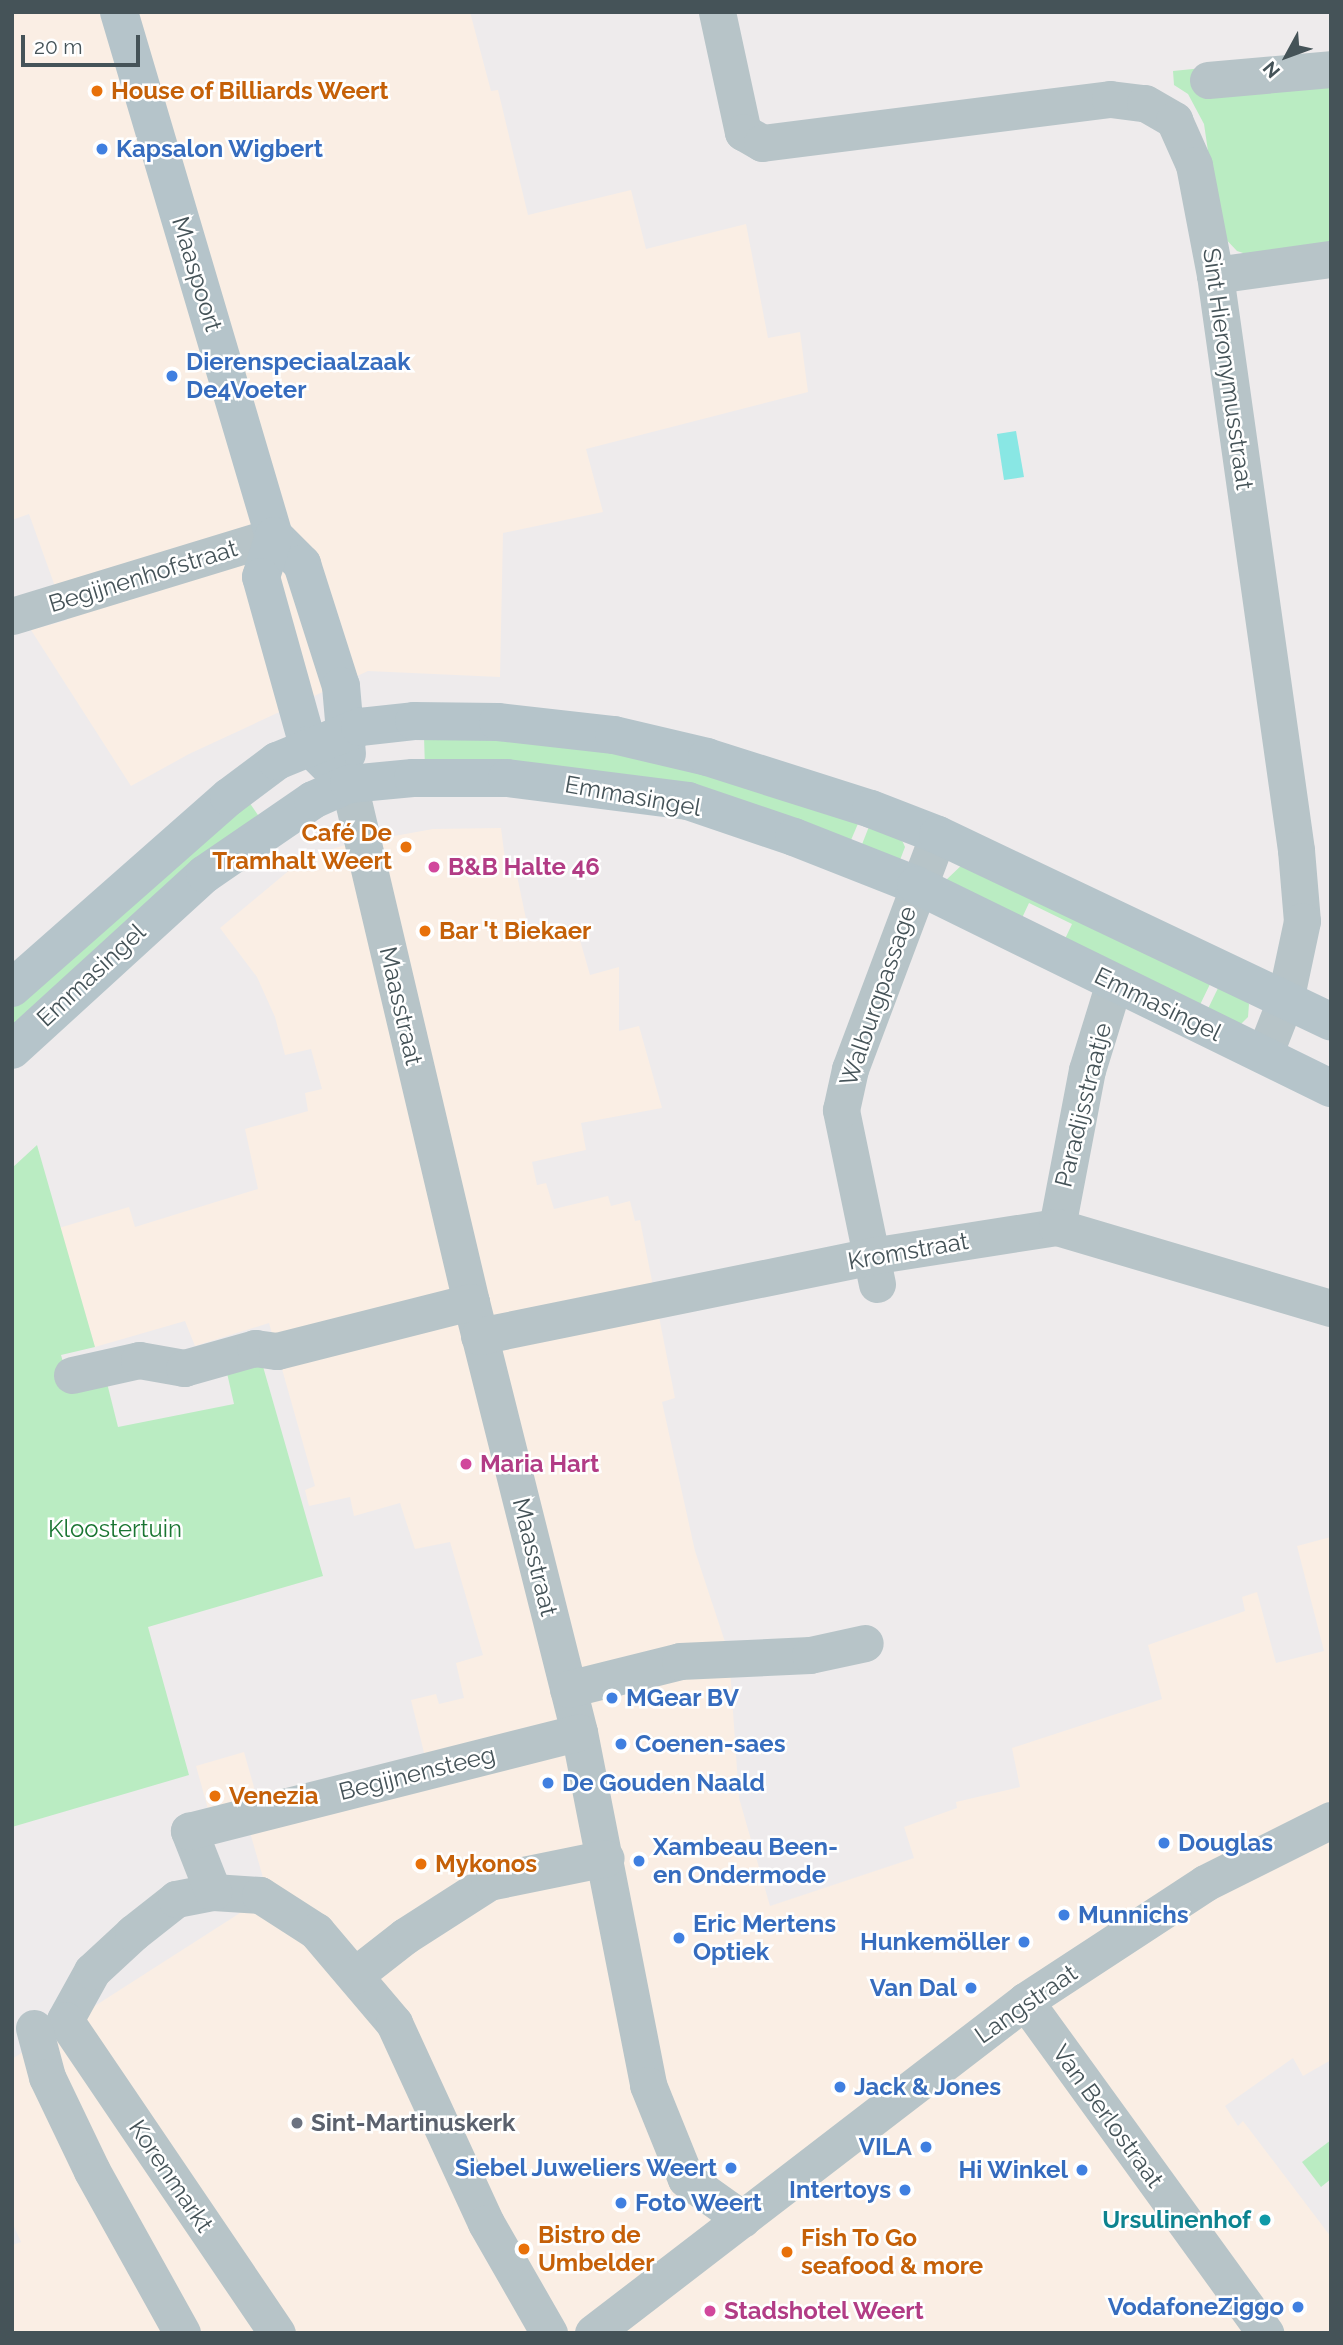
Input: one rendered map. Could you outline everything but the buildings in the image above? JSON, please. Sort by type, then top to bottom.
[{"type":"street","name":"Maaspoort","points":[[119,12],[274,536],[302,564],[341,686],[349,784]]},
{"type":"street","name":"Sint Hieronymusstraat","points":[[717,12],[743,132],[762,143],[1110,99],[1145,103],[1174,120],[1194,165],[1216,275],[1296,850],[1302,921],[1285,1001],[1264,1055]]},
{"type":"street","points":[[1208,80],[1331,69]]},
{"type":"street","points":[[1216,275],[1331,259]]},
{"type":"street","name":"Begijnenhofstraat","points":[[12,616],[274,536]]},
{"type":"street","points":[[274,536],[261,577],[308,745],[349,784]]},
{"type":"street","name":"Emmasingel","points":[[12,988],[236,791],[308,745],[345,729],[414,720],[498,722],[614,735],[707,757],[816,790],[938,835],[1331,1022]]},
{"type":"street","name":"Emmasingel","points":[[12,1050],[205,874],[313,800],[349,784],[413,778],[507,778],[688,801],[916,886],[1331,1088]]},
{"type":"street","name":"Maasstraat","points":[[349,784],[475,1319],[579,1732],[606,1858],[648,2085],[686,2179],[742,2219]]},
{"type":"street","name":"Walburgpassage","points":[[874,1270],[841,1110],[850,1069],[916,886],[938,835]]},
{"type":"street","name":"Paradijsstraatje","points":[[1057,1227],[1087,1070],[1114,983]]},
{"type":"street","name":"Kromstraat","points":[[72,1374],[139,1360],[184,1368],[255,1348],[277,1351],[475,1319],[874,1270],[1057,1227],[1331,1308]]},
{"type":"street","points":[[568,1689],[680,1661],[810,1656],[865,1643]]},
{"type":"street","name":"Begijnensteeg","points":[[213,1892],[189,1831],[579,1732]]},
{"type":"street","name":"Langstraat","points":[[593,2333],[1025,2001],[1205,1884],[1331,1821]]},
{"type":"street","points":[[355,1975],[405,1936],[489,1882],[606,1858]]},
{"type":"street","points":[[182,2333],[52,2089],[37,2027],[133,1933],[176,1899],[213,1892],[260,1895],[316,1931],[394,2023],[486,2222],[549,2333]]},
{"type":"street","name":"Van Berlostraat","points":[[1025,2001],[1265,2333]]},
{"type":"street","name":"Korenmarkt","points":[[37,2027],[277,2333]]},
{"type":"shaded area","points":[[12,12],[470,12],[491,91],[498,90],[528,215],[631,190],[646,249],[746,224],[768,338],[800,332],[808,392],[586,449],[603,512],[503,533],[500,677],[368,671],[189,754],[131,786],[31,630],[67,620],[29,514],[12,520]]},
{"type":"shaded area","points":[[501,828],[506,867],[515,866],[530,938],[576,926],[590,975],[619,967],[619,1031],[639,1026],[662,1108],[581,1123],[586,1150],[532,1162],[537,1185],[546,1183],[554,1209],[608,1196],[611,1206],[630,1201],[635,1221],[640,1220],[675,1398],[662,1402],[695,1551],[729,1654],[739,1798],[770,1906],[914,1858],[904,1827],[957,1808],[956,1802],[1020,1787],[1012,1748],[1162,1699],[1148,1645],[1245,1611],[1242,1597],[1257,1592],[1276,1663],[1324,1651],[1297,1546],[1331,1537],[1331,2060],[1303,2076],[1293,2058],[1225,2106],[1238,2126],[1243,2121],[1331,2237],[1331,2333],[12,2333],[12,2245],[21,2242],[12,2222],[12,2059],[254,1904],[264,1881],[241,1801],[208,1809],[196,1766],[244,1752],[262,1815],[429,1773],[411,1700],[436,1694],[439,1704],[464,1698],[456,1663],[483,1655],[450,1542],[415,1549],[400,1503],[354,1516],[350,1497],[309,1506],[305,1490],[315,1486],[269,1323],[195,1346],[185,1321],[95,1347],[59,1228],[129,1207],[135,1227],[258,1189],[245,1129],[308,1111],[305,1093],[322,1089],[311,1049],[285,1055],[275,1017],[257,977],[220,928],[304,858],[345,845],[433,829]]},
{"type":"green space","points":[[1203,68],[1331,82],[1331,247],[1249,255],[1237,251],[1220,233],[1204,124],[1188,94],[1174,85],[1173,71]]},
{"type":"green space","points":[[424,736],[626,749],[860,819],[848,847],[425,769]]},
{"type":"green space","points":[[247,799],[262,821],[12,1037],[12,1006]]},
{"type":"green space","points":[[870,824],[901,838],[905,847],[900,860],[859,852]]},
{"type":"green space","points":[[965,862],[1212,980],[1196,1013],[945,881]],"holes":[[[1029,903],[1072,924],[1065,939],[1022,918]]]},
{"type":"green space","points":[[1220,984],[1241,994],[1249,1004],[1248,1017],[1238,1027],[1204,1017]]},
{"type":"green space","name":"Kloostertuin","points":[[37,1145],[95,1347],[61,1355],[69,1383],[105,1375],[118,1427],[234,1404],[227,1373],[262,1363],[323,1576],[148,1627],[189,1775],[12,1827],[12,1168]]},
{"type":"green space","points":[[1331,2140],[1331,2179],[1321,2187],[1302,2162]]},
{"type":"water","points":[[1016,431],[1024,477],[1004,480],[997,434]]},
{"type":"place","name":"House of Billiards Weert","points":[[97,91]]},
{"type":"place","name":"Kapsalon Wigbert","points":[[102,149]]},
{"type":"place","name":"Dierenspeciaalzaak De4Voeter","points":[[172,376]]},
{"type":"place","name":"Café De Tramhalt Weert","points":[[406,847]]},
{"type":"place","name":"B&B Halte 46","points":[[434,867]]},
{"type":"place","name":"Bar 't Biekaer","points":[[425,931]]},
{"type":"place","name":"Maria Hart","points":[[466,1464]]},
{"type":"place","name":"MGear BV","points":[[612,1698]]},
{"type":"place","name":"Coenen-saes","points":[[621,1744]]},
{"type":"place","name":"De Gouden Naald","points":[[548,1783]]},
{"type":"place","name":"Venezia","points":[[215,1796]]},
{"type":"place","name":"Douglas","points":[[1164,1843]]},
{"type":"place","name":"Xambeau Been- en Ondermode","points":[[639,1861]]},
{"type":"place","name":"Mykonos","points":[[421,1864]]},
{"type":"place","name":"Munnichs","points":[[1064,1915]]},
{"type":"place","name":"Eric Mertens Optiek","points":[[679,1938]]},
{"type":"place","name":"Hunkemöller","points":[[1024,1942]]},
{"type":"place","name":"Van Dal","points":[[971,1988]]},
{"type":"place","name":"Jack & Jones","points":[[840,2087]]},
{"type":"place","name":"Sint-Martinuskerk","points":[[297,2123]]},
{"type":"place","name":"VILA","points":[[926,2147]]},
{"type":"place","name":"Siebel Juweliers Weert","points":[[731,2168]]},
{"type":"place","name":"Hi Winkel","points":[[1082,2170]]},
{"type":"place","name":"Intertoys","points":[[905,2190]]},
{"type":"place","name":"Foto Weert","points":[[621,2203]]},
{"type":"place","name":"Ursulinenhof","points":[[1265,2220]]},
{"type":"place","name":"Bistro de Umbelder","points":[[524,2249]]},
{"type":"place","name":"Fish To Go seafood & more","points":[[787,2252]]},
{"type":"place","name":"VodafoneZiggo","points":[[1298,2307]]},
{"type":"place","name":"Stadshotel Weert","points":[[710,2311]]}]
